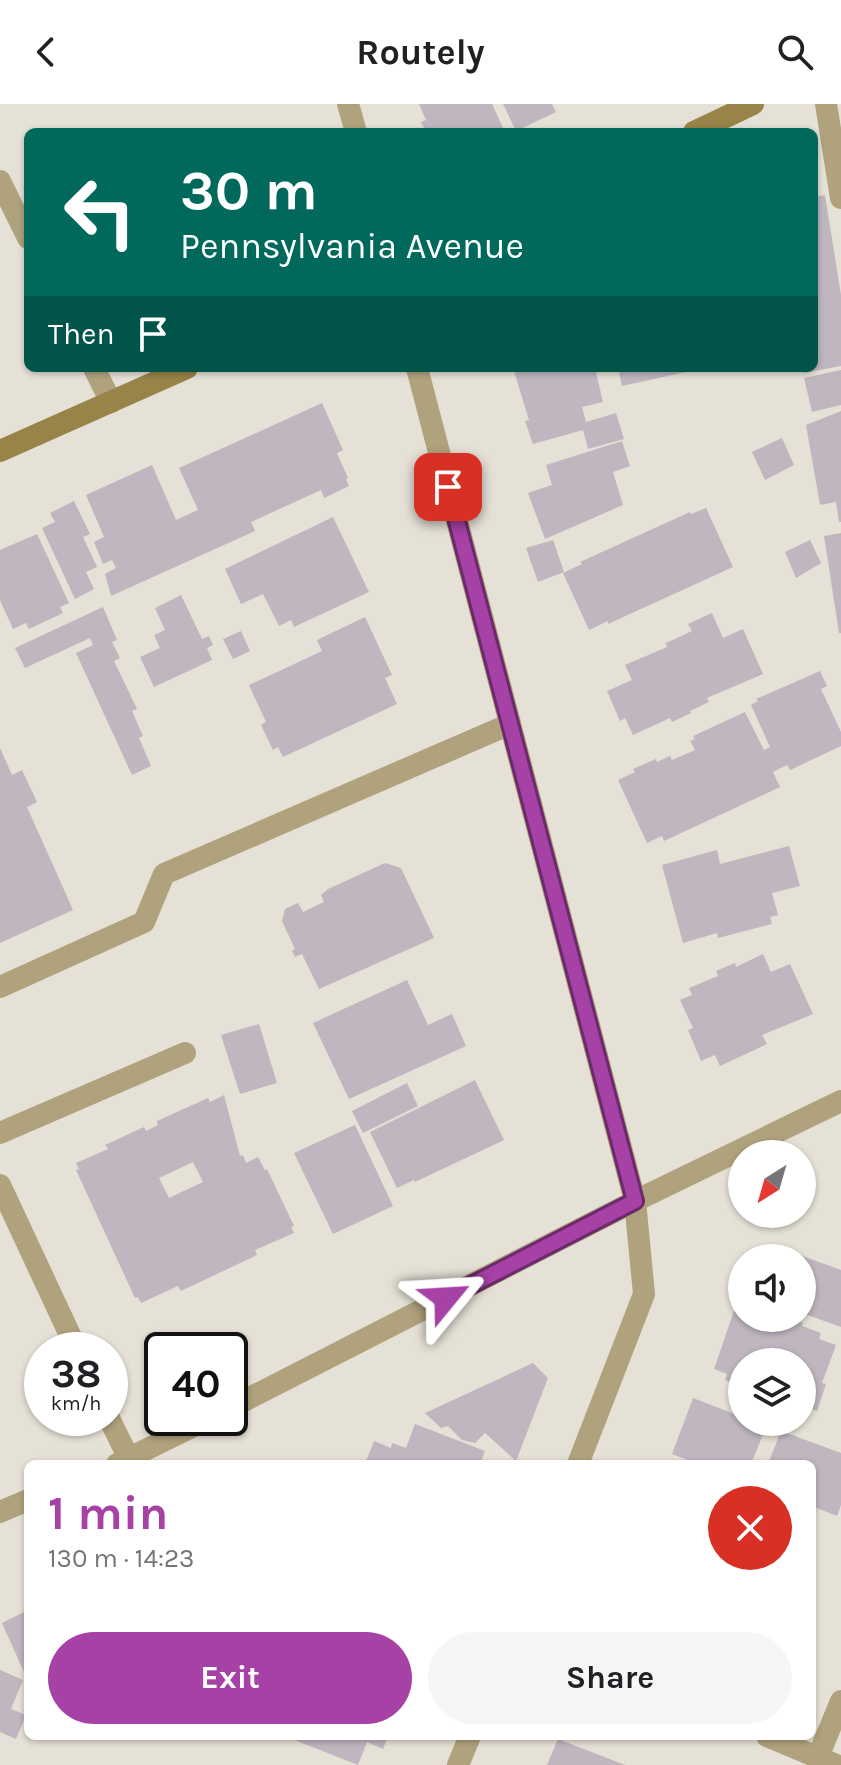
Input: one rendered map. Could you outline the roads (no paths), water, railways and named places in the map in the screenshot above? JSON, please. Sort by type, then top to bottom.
[{"type":"main road","points":[[702,128],[753,104]]},
{"type":"main road","points":[[0,451],[178,372]]},
{"type":"street","points":[[348,104],[355,128]]},
{"type":"street","points":[[826,104],[841,198]]},
{"type":"street","points":[[0,181],[24,230]]},
{"type":"street","points":[[96,372],[111,402]]},
{"type":"street","points":[[418,372],[635,1201],[644,1294],[580,1460]]},
{"type":"street","points":[[0,987],[144,922],[164,874],[510,724]]},
{"type":"street","points":[[0,1133],[185,1053]]},
{"type":"street","points":[[248,1399],[635,1201],[841,1101]]},
{"type":"street","points":[[0,1185],[69,1332]]},
{"type":"street","points":[[117,1436],[128,1460]]},
{"type":"street","points":[[133,1460],[177,1436]]},
{"type":"street","points":[[0,1512],[24,1502]]},
{"type":"street","points":[[777,1740],[827,1761],[841,1701]]},
{"type":"street","points":[[458,1765],[468,1740]]}]
